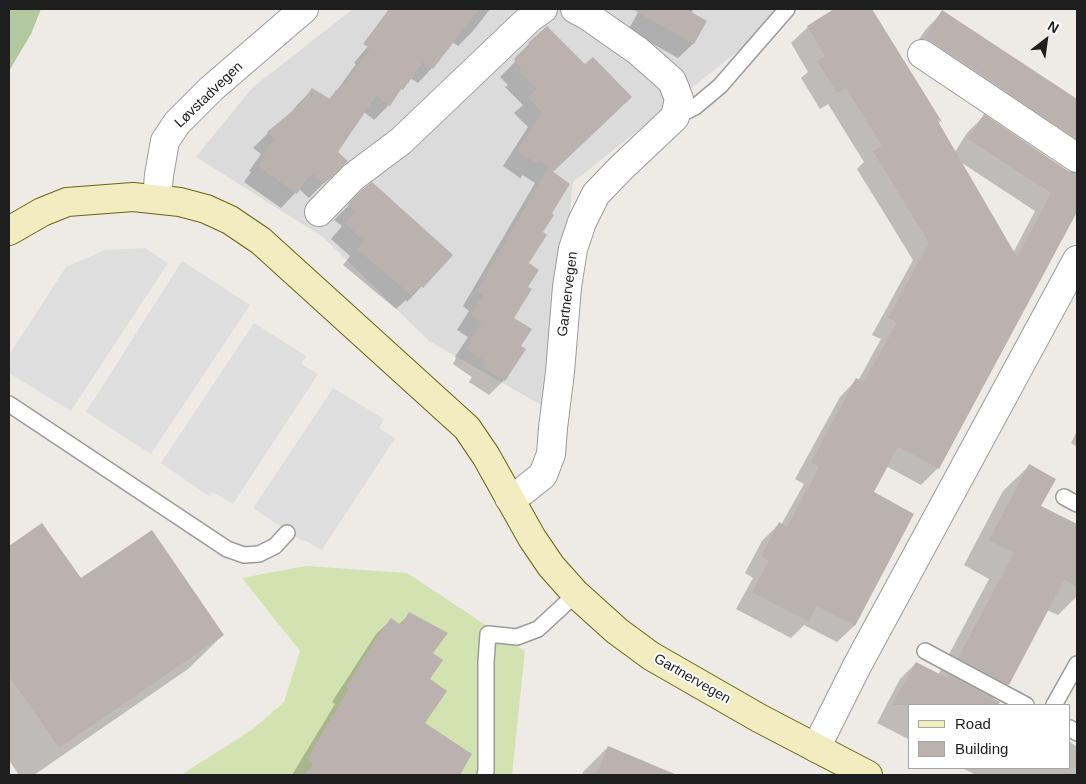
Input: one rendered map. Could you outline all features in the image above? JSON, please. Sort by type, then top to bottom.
[{"type":"street","name":"Løvstadvegen","points":[[157,199],[166,141],[177,123],[211,89],[304,9]]},
{"type":"street","points":[[319,212],[353,176],[401,141],[530,18],[543,9]]},
{"type":"street","points":[[574,9],[588,16],[638,51],[672,81],[679,100],[675,117]]},
{"type":"street","points":[[922,54],[1077,158]]},
{"type":"street","name":"Gartnervegen","points":[[509,498],[523,492],[542,475],[551,454],[567,287],[573,249],[582,222],[596,194],[675,117]]},
{"type":"street","points":[[9,231],[42,212],[67,202],[133,197],[157,199]]},
{"type":"street","name":"Gartnervegen","points":[[157,199],[180,202],[206,210],[230,220],[261,241],[467,428],[486,456],[532,538],[551,566],[576,594],[618,631],[651,656],[759,718],[868,775]]},
{"type":"street","points":[[816,748],[863,656],[1077,260]]},
{"type":"lane","points":[[675,117],[696,106],[720,86],[788,9]]},
{"type":"lane","points":[[9,404],[227,549],[244,555],[259,554],[275,546],[287,533]]},
{"type":"lane","points":[[486,775],[486,662],[488,634],[517,637],[538,629],[576,594]]},
{"type":"lane","points":[[926,651],[1024,704]]},
{"type":"lane","points":[[1055,704],[1077,664]]},
{"type":"shaded area","points":[[353,9],[778,9],[781,17],[573,182],[550,410],[429,341],[323,237],[196,157],[252,88]]},
{"type":"shaded area","points":[[145,248],[168,263],[71,411],[9,373],[9,355],[66,267],[105,250]]},
{"type":"shaded area","points":[[182,261],[250,305],[151,454],[86,412]]},
{"type":"shaded area","points":[[254,323],[306,356],[301,364],[318,374],[233,504],[212,492],[209,496],[161,463]]},
{"type":"shaded area","points":[[333,388],[384,419],[379,428],[395,438],[322,550],[306,541],[302,541],[253,508]]},
{"type":"green space","points":[[9,9],[41,9],[31,34],[9,71]]},
{"type":"green space","points":[[306,566],[407,573],[525,651],[512,775],[181,775],[253,729],[284,702],[300,651],[242,578]]},
{"type":"building","points":[[389,9],[479,9],[433,69],[423,62],[390,106],[376,96],[338,152],[348,161],[324,184],[312,173],[297,194],[258,166],[275,139],[267,132],[302,103],[312,88],[330,99],[336,90],[339,91],[370,48],[363,44]]},
{"type":"building","points":[[632,9],[686,9],[707,21],[694,44]]},
{"type":"building","points":[[834,9],[872,9],[942,122],[936,118],[1017,257],[1051,193],[968,139],[984,114],[1068,171],[1077,173],[1077,212],[939,469],[898,447],[874,492],[914,514],[855,626],[817,606],[809,622],[752,592],[769,561],[761,556],[779,522],[787,527],[819,467],[811,462],[856,378],[864,382],[897,322],[888,318],[929,243],[873,151],[882,146],[846,88],[837,93],[817,61],[825,56],[807,26]]},
{"type":"building","points":[[942,10],[1077,99],[1077,139],[925,37]]},
{"type":"building","points":[[547,26],[585,64],[593,57],[632,97],[554,171],[539,160],[536,163],[517,151],[542,112],[528,97],[537,89],[519,71],[522,69],[514,61],[530,46],[528,43]]},
{"type":"building","points":[[548,168],[570,184],[543,232],[547,235],[529,263],[539,270],[528,287],[532,289],[514,318],[532,329],[521,346],[526,349],[505,381],[483,367],[486,362],[467,349],[471,343],[469,341],[482,322],[471,315],[483,295],[477,291]]},
{"type":"building","points":[[372,182],[453,255],[423,288],[421,286],[411,295],[357,249],[364,241],[345,223],[356,211],[348,204]]},
{"type":"building","points":[[1029,464],[1056,479],[1041,506],[1077,524],[1077,587],[1064,580],[1009,685],[958,658],[1014,553],[989,540]]},
{"type":"building","points":[[42,523],[81,578],[152,530],[224,635],[59,748],[9,676],[9,546]]},
{"type":"building","points":[[409,612],[448,633],[433,653],[443,660],[430,679],[447,691],[425,723],[472,754],[460,775],[304,775],[313,764],[307,759],[349,689],[346,687],[377,637],[391,618],[401,625]]},
{"type":"building","points":[[916,662],[947,678],[949,675],[1000,702],[999,704],[892,705]]},
{"type":"building","points":[[608,746],[677,775],[596,775]]}]
